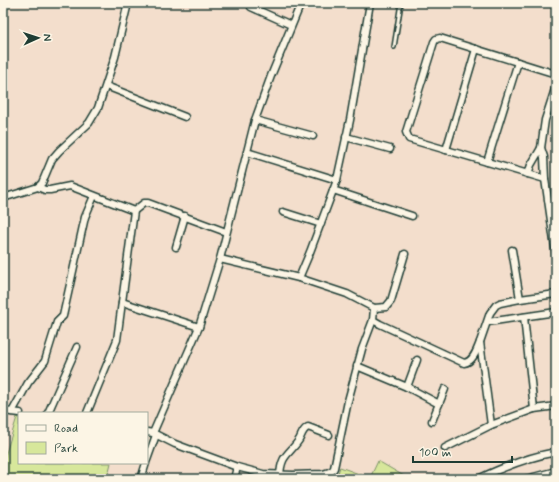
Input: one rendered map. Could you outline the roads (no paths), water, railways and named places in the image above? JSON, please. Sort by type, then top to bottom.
[{"type":"street","points":[[3,198],[38,187],[42,183],[52,159],[89,123],[98,108],[106,86],[115,57],[128,3]]},
{"type":"street","points":[[148,455],[152,433],[199,327],[220,259],[255,120],[291,25],[301,3]]},
{"type":"street","points":[[299,278],[337,180],[370,3]]},
{"type":"street","points":[[251,7],[291,25]]},
{"type":"street","points":[[545,179],[409,139],[406,132],[436,39],[440,38],[556,74]]},
{"type":"street","points":[[446,150],[476,50]]},
{"type":"street","points":[[486,162],[518,62]]},
{"type":"street","points":[[106,86],[185,116]]},
{"type":"street","points":[[528,174],[540,148],[545,120],[556,86]]},
{"type":"street","points":[[255,120],[313,136]]},
{"type":"street","points":[[346,137],[390,149]]},
{"type":"street","points":[[540,148],[544,157],[545,179],[556,256]]},
{"type":"street","points":[[247,152],[337,180]]},
{"type":"street","points":[[38,187],[45,190],[50,190],[70,186],[134,211]]},
{"type":"street","points":[[333,190],[412,216]]},
{"type":"street","points":[[12,412],[28,383],[45,361],[57,322],[63,316],[84,221],[94,196]]},
{"type":"street","points":[[87,412],[117,340],[134,211],[144,203],[148,203],[226,232]]},
{"type":"street","points":[[283,212],[321,224]]},
{"type":"street","points":[[176,247],[185,216]]},
{"type":"street","points":[[512,250],[520,299]]},
{"type":"street","points":[[220,259],[299,278],[347,294],[374,308],[386,307],[392,301],[405,254]]},
{"type":"street","points":[[373,320],[464,363],[469,362],[472,359],[488,322],[490,313],[496,305],[520,299],[556,294]]},
{"type":"street","points":[[122,302],[199,327]]},
{"type":"street","points":[[152,433],[175,444],[237,467],[263,474],[280,476],[324,474],[332,471],[334,468],[357,366],[373,320],[374,308]]},
{"type":"street","points":[[488,322],[556,312]]},
{"type":"street","points":[[524,317],[534,409]]},
{"type":"street","points":[[480,342],[491,425]]},
{"type":"street","points":[[48,412],[77,347]]},
{"type":"street","points":[[407,387],[417,360]]},
{"type":"street","points":[[357,366],[407,387],[439,404]]},
{"type":"street","points":[[432,421],[444,389]]},
{"type":"street","points":[[445,448],[491,425],[534,409],[556,406]]},
{"type":"street","points":[[3,410],[18,413]]},
{"type":"street","points":[[280,476],[283,459],[300,439],[304,429],[308,427],[329,435]]},
{"type":"street","points":[[478,479],[492,476],[508,465],[539,455],[556,452]]},
{"type":"street","points":[[141,479],[146,464]]},
{"type":"street","points":[[234,479],[237,467]]},
{"type":"street","points":[[526,479],[556,471]]},
{"type":"lane","points":[[394,47],[401,3]]}]
